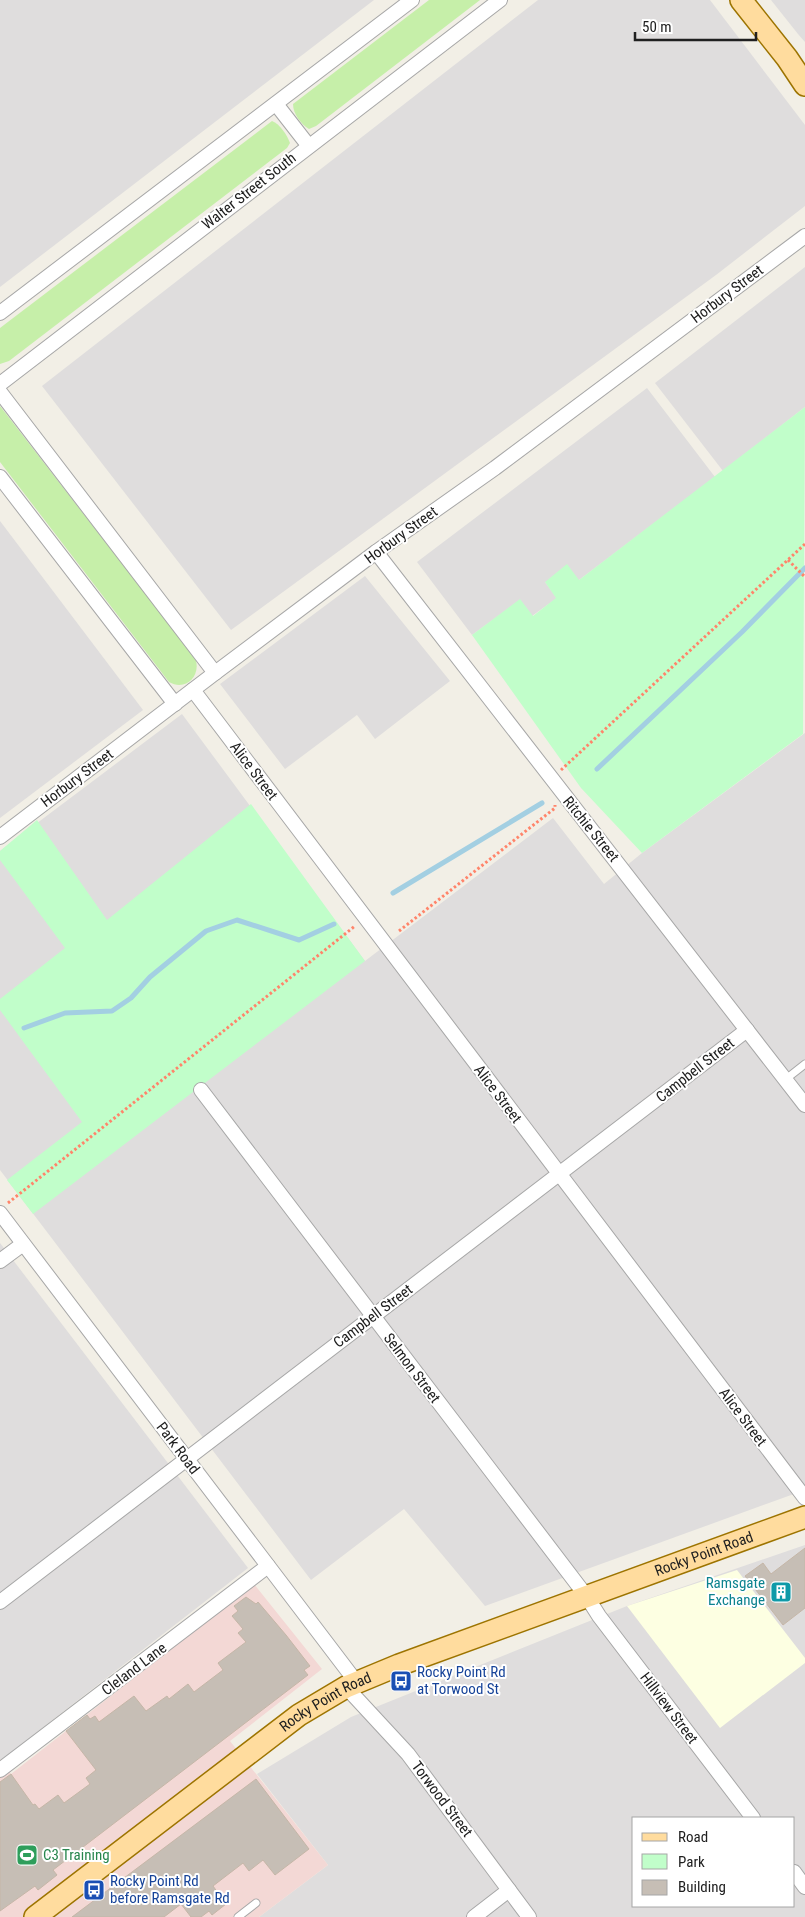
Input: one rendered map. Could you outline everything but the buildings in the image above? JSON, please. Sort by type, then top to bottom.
[{"type":"main road","points":[[742,0],[796,64],[805,86]]},
{"type":"main road","name":"Rocky Point Road","points":[[34,1917],[299,1715],[352,1685],[399,1665],[805,1517]]},
{"type":"street","points":[[0,313],[412,0]]},
{"type":"street","name":"Walter Street South","points":[[0,384],[308,145],[500,0]]},
{"type":"street","points":[[276,104],[308,145]]},
{"type":"street","name":"Horbury Street","points":[[0,837],[215,672],[376,552],[495,468],[805,236]]},
{"type":"street","points":[[0,392],[215,672]]},
{"type":"street","points":[[0,477],[175,704]]},
{"type":"street","name":"Ritchie Street","points":[[376,552],[805,1104]]},
{"type":"street","name":"Alice Street","points":[[193,690],[805,1498]]},
{"type":"street","name":"Campbell Street","points":[[0,1602],[747,1030]]},
{"type":"street","name":"Selmon Street","points":[[201,1090],[588,1597]]},
{"type":"street","name":"Park Road","points":[[0,1211],[23,1244],[268,1566],[352,1685]]},
{"type":"street","points":[[0,1261],[23,1244]]},
{"type":"street","name":"Cleland Lane","points":[[0,1770],[268,1566]]},
{"type":"street","name":"Hillview Street","points":[[588,1597],[604,1624],[752,1817]]},
{"type":"street","name":"Torwood Street","points":[[352,1685],[408,1754],[529,1917]]},
{"type":"street","points":[[795,1873],[805,1887]]},
{"type":"street","points":[[474,1917],[509,1890]]},
{"type":"lane","points":[[786,1079],[805,1064]]},
{"type":"lane","points":[[238,1917],[256,1903]]},
{"type":"path","points":[[399,931],[555,808],[557,774],[805,544]]},
{"type":"path","points":[[788,560],[805,577]]},
{"type":"path","points":[[0,1211],[364,918]]},
{"type":"shaded area","points":[[0,0],[374,0],[0,287]]},
{"type":"shaded area","points":[[538,0],[710,0],[805,125],[805,206],[716,275],[231,630],[42,386]]},
{"type":"shaded area","points":[[771,0],[805,0],[805,42],[798,34]]},
{"type":"shaded area","points":[[805,267],[805,407],[723,471],[655,383]]},
{"type":"shaded area","points":[[647,388],[715,477],[579,580],[545,582],[557,598],[532,616],[520,600],[472,635],[417,562]]},
{"type":"shaded area","points":[[0,521],[143,710],[0,818]]},
{"type":"shaded area","points":[[365,576],[450,681],[375,739],[357,715],[285,769],[220,684]]},
{"type":"shaded area","points":[[182,714],[365,961],[553,818],[604,884],[642,853],[805,733],[805,1490],[485,1606],[404,1509],[311,1580],[0,1170],[0,851]]},
{"type":"shaded area","points":[[0,1243],[248,1568],[1,1760],[0,1759]]},
{"type":"shaded area","points":[[805,1545],[805,1917],[259,1917],[328,1865],[257,1774],[351,1717],[627,1606]]},
{"type":"shaded area","points":[[737,1570],[805,1658],[805,1663],[720,1728],[627,1606]]},
{"type":"shaded area","points":[[254,1584],[322,1669],[230,1741],[328,1865],[259,1917],[0,1917],[0,1759],[11,1774]]},
{"type":"green space","points":[[429,0],[480,0],[316,126],[309,129],[303,124],[296,115],[293,104]]},
{"type":"green space","points":[[272,121],[280,127],[287,137],[290,143],[287,148],[9,361],[0,364],[0,328]]},
{"type":"green space","points":[[0,406],[195,658],[196,670],[194,676],[187,683],[175,685],[169,682],[0,462]]},
{"type":"green space","points":[[805,407],[803,734],[642,853],[581,788],[472,635],[520,599],[533,616],[556,598],[545,582],[567,564],[579,580]]},
{"type":"green space","points":[[251,804],[365,961],[33,1214],[7,1180],[82,1122],[0,1010],[0,999],[65,948],[0,860],[0,851],[37,820],[107,920]]},
{"type":"waterway","points":[[597,769],[742,632],[805,568]]},
{"type":"waterway","points":[[393,893],[542,803]]},
{"type":"waterway","points":[[24,1028],[65,1013],[112,1011],[131,998],[150,977],[206,931],[237,920],[299,940],[334,924]]},
{"type":"place","name":"Ramsgate Exchange","points":[[781,1592]]},
{"type":"place","name":"Rocky Point Rd at Torwood St","points":[[401,1681]]},
{"type":"place","name":"C3 Training","points":[[27,1855]]},
{"type":"place","name":"Rocky Point Rd before Ramsgate Rd","points":[[94,1890]]}]
